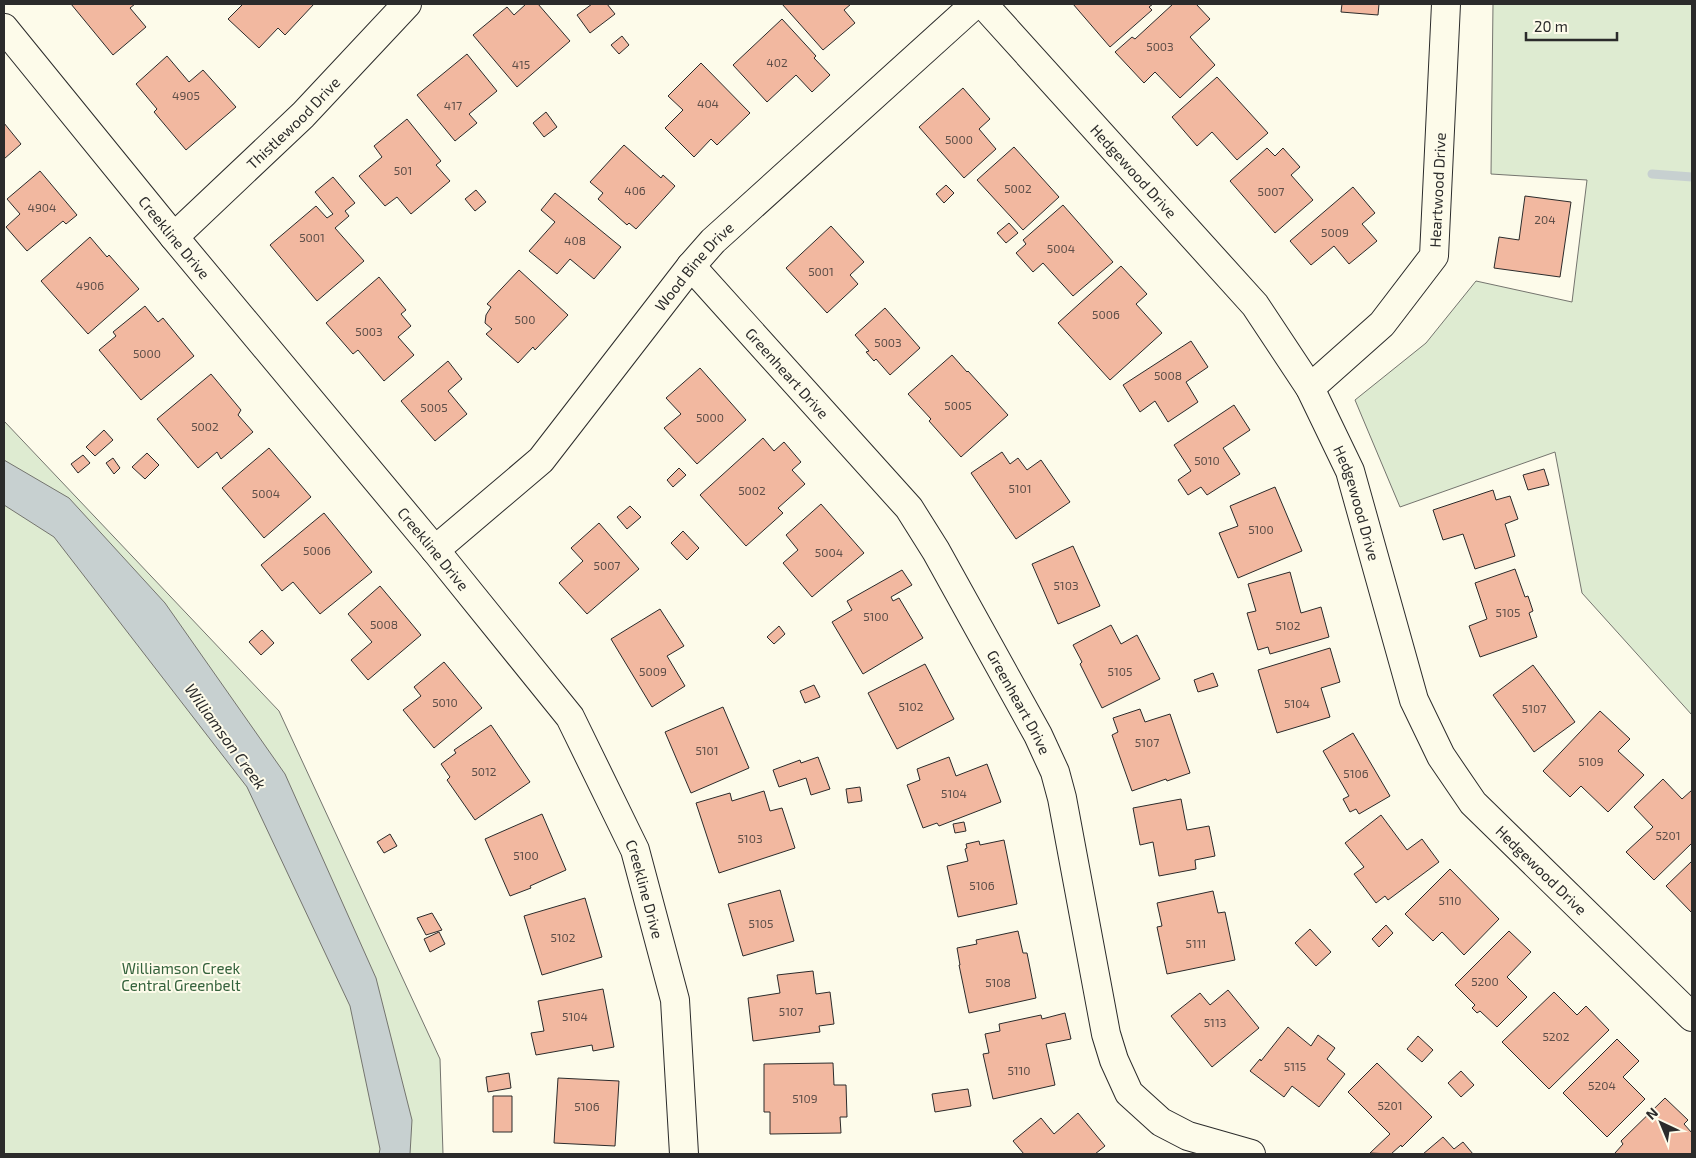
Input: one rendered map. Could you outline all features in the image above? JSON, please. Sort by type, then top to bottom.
[{"type":"street","name":"Thistlewood Drive","points":[[174,237],[303,114],[407,4]]},
{"type":"street","name":"Wood Bine Drive","points":[[435,550],[542,460],[691,266],[713,241],[975,4]]},
{"type":"street","name":"Hedgewood Drive","points":[[983,4],[1255,305],[1310,388],[1350,470],[1414,700],[1442,756],[1473,802],[1692,1017]]},
{"type":"street","name":"Heartwood Drive","points":[[1310,388],[1382,324],[1434,256],[1446,4]]},
{"type":"street","name":"Creekline Drive","points":[[4,28],[174,237],[435,550],[570,717],[636,850],[675,1000],[684,1154]]},
{"type":"street","name":"Greenheart Drive","points":[[691,266],[909,508],[936,550],[1038,736],[1055,772],[1060,790],[1106,1034],[1114,1060],[1129,1093],[1161,1122],[1188,1136],[1251,1154]]},
{"type":"green space","points":[[1493,4],[1692,4],[1692,715],[1582,593],[1555,452],[1400,507],[1355,400],[1426,343],[1476,281],[1572,302],[1587,180],[1491,174]]},
{"type":"green space","name":"Williamson Creek Central Greenbelt","points":[[4,421],[279,711],[440,1059],[443,1154],[4,1154]]},
{"type":"water","name":"Williamson Creek","points":[[4,460],[69,498],[165,603],[285,774],[376,978],[412,1120],[410,1154],[379,1154],[380,1149],[350,1006],[247,787],[54,537],[4,505]]},
{"type":"building","points":[[71,4],[135,4],[130,8],[146,27],[113,55]]},
{"type":"building","points":[[243,4],[314,4],[285,35],[278,28],[259,48],[228,19]]},
{"type":"building","points":[[526,4],[538,4],[570,41],[517,87],[473,35],[507,7],[514,15]]},
{"type":"building","points":[[592,4],[607,4],[615,14],[590,33],[577,15]]},
{"type":"building","points":[[782,4],[851,4],[844,10],[855,23],[823,50]]},
{"type":"building","points":[[1073,4],[1153,4],[1149,7],[1152,10],[1110,47]]},
{"type":"building","points":[[1173,4],[1196,4],[1210,19],[1190,37],[1215,65],[1180,98],[1155,72],[1144,83],[1115,52],[1132,37],[1135,39]]},
{"type":"building","points":[[1342,4],[1379,4],[1378,15],[1341,12]]},
{"type":"building","points":[[782,19],[816,56],[814,58],[830,75],[812,92],[796,75],[767,102],[733,65]]},
{"type":"building","points":[[622,36],[629,45],[619,54],[611,45]]},
{"type":"building","points":[[467,54],[497,91],[469,114],[477,123],[455,141],[417,95]]},
{"type":"building","points":[[167,56],[189,82],[203,70],[236,107],[186,150],[154,112],[157,109],[136,84]]},
{"type":"building","points":[[701,63],[750,113],[717,145],[711,139],[694,157],[665,128],[683,110],[668,96]]},
{"type":"building","points":[[1217,77],[1268,133],[1237,160],[1212,132],[1197,146],[1172,117]]},
{"type":"building","points":[[963,88],[990,119],[979,129],[996,149],[964,178],[919,127]]},
{"type":"building","points":[[546,112],[557,127],[544,137],[533,123]]},
{"type":"building","points":[[407,119],[441,161],[436,165],[450,181],[411,214],[397,197],[385,206],[359,176],[382,157],[374,146]]},
{"type":"building","points":[[4,123],[21,144],[4,159]]},
{"type":"building","points":[[624,145],[661,178],[663,175],[675,186],[636,229],[629,223],[627,225],[598,199],[603,193],[590,182]]},
{"type":"building","points":[[1014,147],[1059,197],[1023,230],[977,180]]},
{"type":"building","points":[[1267,148],[1275,156],[1283,148],[1300,167],[1291,175],[1313,200],[1275,233],[1230,181]]},
{"type":"building","points":[[40,171],[77,215],[66,224],[63,221],[27,251],[6,227],[20,214],[7,199]]},
{"type":"building","points":[[333,177],[355,203],[345,211],[349,216],[335,228],[364,261],[317,301],[270,245],[316,206],[327,218],[333,214],[315,192]]},
{"type":"building","points":[[946,185],[954,193],[944,203],[936,194]]},
{"type":"building","points":[[1353,187],[1375,213],[1362,224],[1377,241],[1349,264],[1334,246],[1311,265],[1290,241]]},
{"type":"building","points":[[476,190],[486,202],[475,211],[465,199]]},
{"type":"building","points":[[555,193],[621,247],[594,279],[570,259],[557,274],[529,251],[555,222],[541,210]]},
{"type":"building","points":[[1525,196],[1571,202],[1560,277],[1494,268],[1499,237],[1519,240]]},
{"type":"building","points":[[1063,205],[1113,262],[1073,296],[1043,263],[1033,272],[1016,253],[1026,244],[1023,240]]},
{"type":"building","points":[[1009,223],[1018,233],[1006,243],[997,233]]},
{"type":"building","points":[[831,226],[864,262],[850,275],[858,284],[827,313],[786,268]]},
{"type":"building","points":[[90,237],[139,289],[88,334],[41,281]]},
{"type":"building","points":[[1121,266],[1147,294],[1136,304],[1162,333],[1110,380],[1058,323]]},
{"type":"building","points":[[519,270],[568,315],[535,350],[533,347],[518,363],[486,334],[492,329],[485,323],[486,315],[491,307],[487,304]]},
{"type":"building","points":[[379,277],[406,310],[401,314],[411,326],[398,337],[414,355],[384,381],[358,350],[353,354],[326,323]]},
{"type":"building","points":[[145,306],[158,322],[163,318],[194,356],[141,400],[99,350],[116,336],[113,332]]},
{"type":"building","points":[[885,308],[920,348],[890,375],[876,359],[874,361],[866,352],[869,351],[855,335]]},
{"type":"building","points":[[1191,341],[1208,367],[1186,382],[1198,402],[1168,422],[1155,401],[1140,412],[1123,385]]},
{"type":"building","points":[[952,355],[1008,415],[961,457],[929,421],[931,419],[908,394]]},
{"type":"building","points":[[448,361],[462,379],[448,391],[467,414],[435,441],[401,401]]},
{"type":"building","points":[[700,368],[746,420],[697,464],[664,428],[681,414],[666,398]]},
{"type":"building","points":[[211,374],[241,410],[238,415],[253,432],[221,459],[217,452],[198,468],[157,419]]},
{"type":"building","points":[[1234,405],[1250,430],[1223,448],[1240,474],[1207,495],[1201,487],[1188,495],[1178,480],[1191,471],[1174,445]]},
{"type":"building","points":[[104,430],[113,440],[95,456],[86,447]]},
{"type":"building","points":[[763,438],[774,451],[784,442],[801,462],[792,470],[805,484],[778,508],[783,513],[746,546],[700,495]]},
{"type":"building","points":[[269,448],[311,497],[264,538],[222,488]]},
{"type":"building","points":[[1002,452],[1010,464],[1018,458],[1027,470],[1041,460],[1070,502],[1016,539],[971,473]]},
{"type":"building","points":[[147,453],[159,465],[145,479],[132,467]]},
{"type":"building","points":[[83,455],[90,463],[78,473],[71,464]]},
{"type":"building","points":[[113,458],[120,468],[114,474],[106,463]]},
{"type":"building","points":[[679,468],[686,475],[673,487],[667,480]]},
{"type":"building","points":[[1544,469],[1549,485],[1528,490],[1523,475]]},
{"type":"building","points":[[1275,487],[1302,551],[1238,578],[1219,533],[1238,526],[1230,506]]},
{"type":"building","points":[[1493,490],[1496,500],[1510,496],[1518,519],[1505,524],[1515,556],[1475,569],[1463,534],[1443,540],[1433,510]]},
{"type":"building","points":[[821,504],[864,553],[812,597],[783,563],[798,550],[786,535]]},
{"type":"building","points":[[630,506],[641,517],[627,529],[617,517]]},
{"type":"building","points":[[324,513],[372,572],[320,614],[293,582],[282,591],[261,565]]},
{"type":"building","points":[[599,523],[639,569],[587,614],[559,583],[583,561],[571,548]]},
{"type":"building","points":[[683,531],[699,548],[687,560],[671,543]]},
{"type":"building","points":[[1073,546],[1100,606],[1058,624],[1032,564]]},
{"type":"building","points":[[1515,569],[1525,597],[1528,596],[1533,611],[1529,613],[1537,637],[1480,657],[1469,626],[1487,619],[1475,583]]},
{"type":"building","points":[[902,570],[912,585],[891,597],[893,601],[899,598],[923,638],[863,674],[832,622],[852,610],[847,601]]},
{"type":"building","points":[[1290,572],[1301,613],[1321,607],[1329,637],[1270,654],[1268,647],[1258,650],[1247,613],[1256,611],[1248,584]]},
{"type":"building","points":[[380,586],[421,635],[368,680],[351,660],[372,642],[348,614]]},
{"type":"building","points":[[660,609],[684,646],[667,656],[685,686],[652,707],[611,639]]},
{"type":"building","points":[[1111,625],[1121,644],[1137,635],[1160,679],[1102,708],[1080,664],[1082,662],[1073,645]]},
{"type":"building","points":[[779,626],[785,634],[774,644],[767,637]]},
{"type":"building","points":[[262,630],[274,643],[261,655],[249,642]]},
{"type":"building","points":[[1330,648],[1340,682],[1321,688],[1330,717],[1277,733],[1258,670]]},
{"type":"building","points":[[444,662],[482,708],[434,748],[403,710],[421,696],[414,687]]},
{"type":"building","points":[[925,664],[954,719],[897,749],[868,693]]},
{"type":"building","points":[[1533,665],[1575,722],[1534,752],[1493,695]]},
{"type":"building","points":[[1213,673],[1218,686],[1198,692],[1194,680]]},
{"type":"building","points":[[814,685],[820,697],[805,703],[800,691]]},
{"type":"building","points":[[723,707],[749,768],[691,793],[665,732]]},
{"type":"building","points":[[1140,709],[1145,722],[1170,714],[1190,773],[1132,791],[1112,735],[1118,732],[1113,718]]},
{"type":"building","points":[[1600,711],[1630,739],[1618,751],[1644,775],[1608,812],[1581,786],[1570,797],[1543,771]]},
{"type":"building","points":[[491,725],[530,782],[475,820],[447,780],[450,777],[441,764],[456,753],[454,750]]},
{"type":"building","points":[[1353,733],[1390,796],[1359,814],[1356,809],[1350,812],[1343,799],[1349,796],[1323,751]]},
{"type":"building","points":[[818,757],[830,789],[811,795],[806,778],[779,787],[773,770],[800,760],[801,763]]},
{"type":"building","points":[[949,757],[956,776],[987,764],[1001,802],[939,826],[937,823],[923,828],[907,785],[920,780],[917,769]]},
{"type":"building","points":[[1663,779],[1682,799],[1692,790],[1692,843],[1654,880],[1626,852],[1653,827],[1634,807]]},
{"type":"building","points":[[860,787],[862,801],[848,803],[846,789]]},
{"type":"building","points":[[764,791],[770,811],[782,808],[795,848],[719,873],[696,803],[730,793],[732,801]]},
{"type":"building","points":[[1181,799],[1187,830],[1209,826],[1215,856],[1195,860],[1196,869],[1159,876],[1153,842],[1140,845],[1133,808]]},
{"type":"building","points":[[542,814],[566,870],[530,886],[531,888],[510,896],[485,839]]},
{"type":"building","points":[[1381,815],[1407,850],[1422,839],[1439,862],[1388,900],[1385,896],[1376,903],[1354,874],[1364,867],[1345,843]]},
{"type":"building","points":[[964,822],[966,831],[955,833],[953,824]]},
{"type":"building","points":[[390,834],[397,846],[384,853],[377,842]]},
{"type":"building","points":[[1004,840],[1017,904],[958,917],[947,866],[968,861],[965,849],[967,848],[966,844],[979,841],[980,845]]},
{"type":"building","points":[[1692,861],[1692,913],[1666,886]]},
{"type":"building","points":[[1450,869],[1499,919],[1464,955],[1442,932],[1433,941],[1405,914]]},
{"type":"building","points":[[780,890],[794,941],[743,956],[728,904]]},
{"type":"building","points":[[1213,891],[1218,913],[1225,912],[1235,960],[1167,974],[1157,927],[1162,926],[1157,903]]},
{"type":"building","points":[[585,898],[602,957],[542,975],[524,916]]},
{"type":"building","points":[[432,913],[442,930],[426,935],[417,918]]},
{"type":"building","points":[[1386,925],[1393,933],[1379,947],[1372,939]]},
{"type":"building","points":[[1310,929],[1331,952],[1316,966],[1295,943]]},
{"type":"building","points":[[1018,931],[1023,953],[1027,953],[1036,998],[969,1013],[957,948],[977,944],[976,940]]},
{"type":"building","points":[[1509,931],[1531,952],[1507,977],[1527,997],[1497,1027],[1480,1011],[1477,1013],[1472,1008],[1475,1005],[1455,985]]},
{"type":"building","points":[[439,932],[445,944],[430,952],[424,939]]},
{"type":"building","points":[[813,971],[816,994],[830,992],[834,1024],[819,1026],[820,1032],[753,1041],[748,998],[780,993],[777,975]]},
{"type":"building","points":[[603,989],[614,1047],[593,1051],[592,1045],[536,1055],[531,1033],[544,1031],[538,1001]]},
{"type":"building","points":[[1228,990],[1259,1028],[1212,1067],[1171,1016],[1200,993],[1210,1005]]},
{"type":"building","points":[[1554,992],[1577,1015],[1586,1006],[1609,1030],[1549,1089],[1502,1042]]},
{"type":"building","points":[[1065,1013],[1071,1039],[1046,1044],[1055,1085],[993,1099],[983,1054],[989,1053],[985,1034],[1000,1031],[999,1024],[1041,1015],[1042,1019]]},
{"type":"building","points":[[1288,1027],[1311,1046],[1318,1035],[1335,1048],[1327,1059],[1345,1074],[1319,1107],[1292,1086],[1284,1097],[1250,1071],[1260,1059],[1261,1061]]},
{"type":"building","points":[[1418,1036],[1433,1050],[1422,1062],[1407,1049]]},
{"type":"building","points":[[1617,1039],[1639,1061],[1623,1077],[1645,1099],[1607,1137],[1563,1093]]},
{"type":"building","points":[[833,1063],[834,1085],[846,1085],[847,1117],[840,1117],[841,1133],[770,1134],[770,1112],[764,1112],[764,1064]]},
{"type":"building","points":[[1377,1063],[1432,1117],[1402,1147],[1401,1145],[1391,1154],[1370,1153],[1390,1134],[1348,1092]]},
{"type":"building","points":[[1461,1071],[1474,1085],[1461,1097],[1448,1083]]},
{"type":"building","points":[[509,1073],[511,1088],[488,1092],[486,1077]]},
{"type":"building","points":[[558,1078],[619,1081],[615,1146],[554,1143]]},
{"type":"building","points":[[968,1089],[971,1106],[935,1112],[932,1094]]},
{"type":"building","points":[[493,1096],[512,1096],[512,1132],[493,1132]]},
{"type":"building","points":[[1665,1098],[1688,1120],[1684,1124],[1692,1133],[1692,1154],[1615,1153],[1623,1144],[1621,1141]]},
{"type":"building","points":[[1078,1113],[1105,1146],[1095,1154],[1024,1154],[1013,1141],[1041,1118],[1054,1134]]},
{"type":"building","points":[[1443,1137],[1454,1149],[1463,1142],[1473,1154],[1423,1154]]},
{"type":"waterway","points":[[1652,174],[1692,177]]}]
